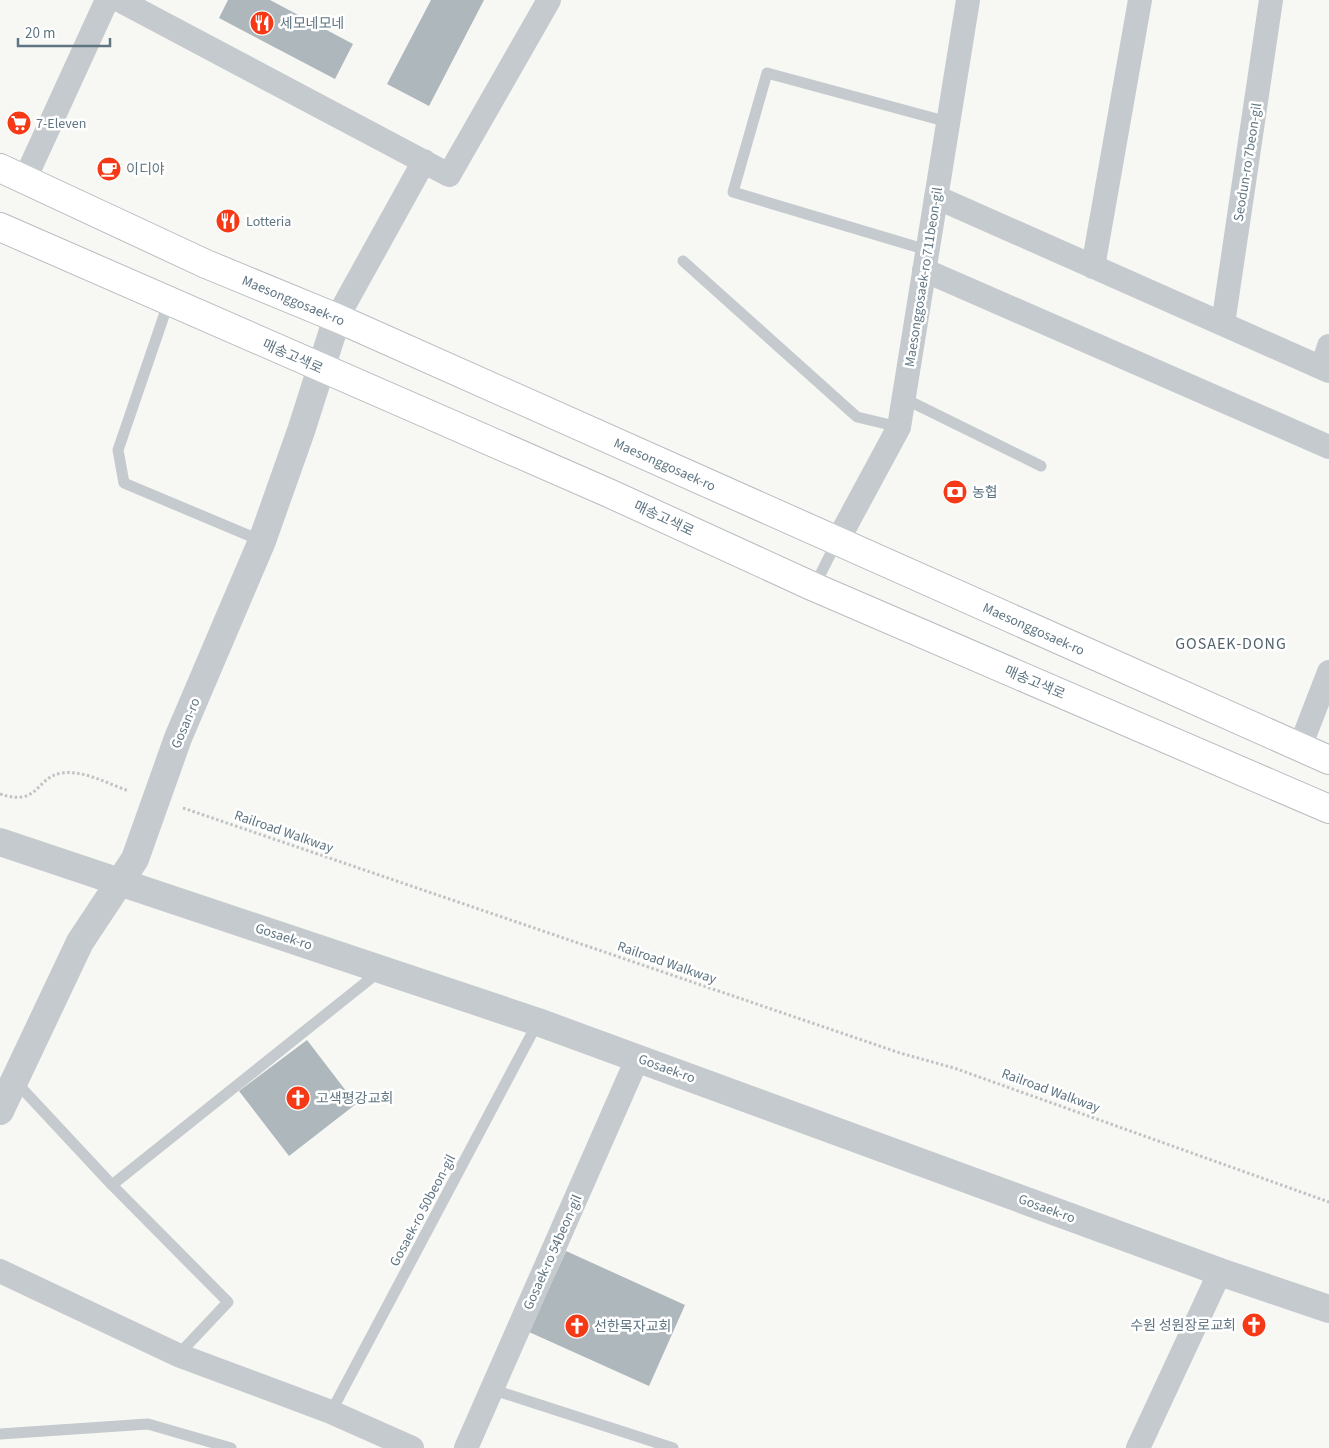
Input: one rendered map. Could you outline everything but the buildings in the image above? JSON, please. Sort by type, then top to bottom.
[{"type":"main road","name":"Maesonggosaek-ro","points":[[0,168],[206,264],[337,318],[1329,760]]},
{"type":"main road","name":"매송고색로","points":[[0,227],[611,494],[814,587],[1329,809]]},
{"type":"street","points":[[25,179],[107,0]]},
{"type":"street","points":[[119,0],[449,175],[549,0]]},
{"type":"street","points":[[1093,267],[1140,0]]},
{"type":"street","name":"Seodun-ro 7beon-gil","points":[[1223,324],[1271,0]]},
{"type":"street","name":"Maesonggosaek-ro 711beon-gil","points":[[838,540],[899,427],[948,122],[964,2]]},
{"type":"street","points":[[337,318],[424,161]]},
{"type":"street","points":[[936,197],[1223,324],[1327,362]]},
{"type":"street","points":[[925,260],[1329,447]]},
{"type":"street","name":"Gosan-ro","points":[[0,1111],[80,942],[135,859],[155,798],[262,541],[337,318]]},
{"type":"street","points":[[1300,747],[1329,672]]},
{"type":"street","points":[[1300,747],[1329,715]]},
{"type":"street","name":"Gosaek-ro","points":[[0,842],[383,968],[638,1057],[1220,1272],[1329,1309]]},
{"type":"street","name":"Gosaek-ro 54beon-gil","points":[[466,1448],[638,1057]]},
{"type":"street","points":[[0,1271],[178,1355],[331,1412],[400,1446]]},
{"type":"street","points":[[1138,1448],[1220,1272]]},
{"type":"lane","points":[[925,260],[733,192],[766,73],[948,122]]},
{"type":"lane","points":[[683,260],[856,417],[899,427]]},
{"type":"lane","points":[[168,301],[118,450],[124,483],[262,541]]},
{"type":"lane","points":[[903,398],[1041,466]]},
{"type":"lane","points":[[814,587],[838,540]]},
{"type":"lane","points":[[112,1185],[383,968]]},
{"type":"lane","name":"Gosaek-ro 50beon-gil","points":[[331,1412],[538,1022]]},
{"type":"lane","points":[[14,1080],[112,1185],[228,1302],[178,1355]]},
{"type":"lane","points":[[491,1389],[673,1448]]},
{"type":"lane","points":[[0,1434],[148,1424],[231,1448]]},
{"type":"path","name":"Railroad Walkway","points":[[0,794],[14,798],[27,795],[36,791],[48,779],[61,773],[80,773],[900,1053],[954,1068],[1329,1202]]},
{"type":"place","name":"세모네모네","points":[[262,23]]},
{"type":"place","name":"7-Eleven","points":[[19,123]]},
{"type":"place","name":"이디야","points":[[109,169]]},
{"type":"place","name":"Lotteria","points":[[228,221]]},
{"type":"place","name":"농협","points":[[955,492]]},
{"type":"place","name":"고색평강교회","points":[[298,1098]]},
{"type":"place","name":"수원 성원장로교회","points":[[1254,1325]]},
{"type":"place","name":"선한목자교회","points":[[577,1326]]},
{"type":"district","name":"GOSAEK-DONG","points":[[1231,643]]}]
